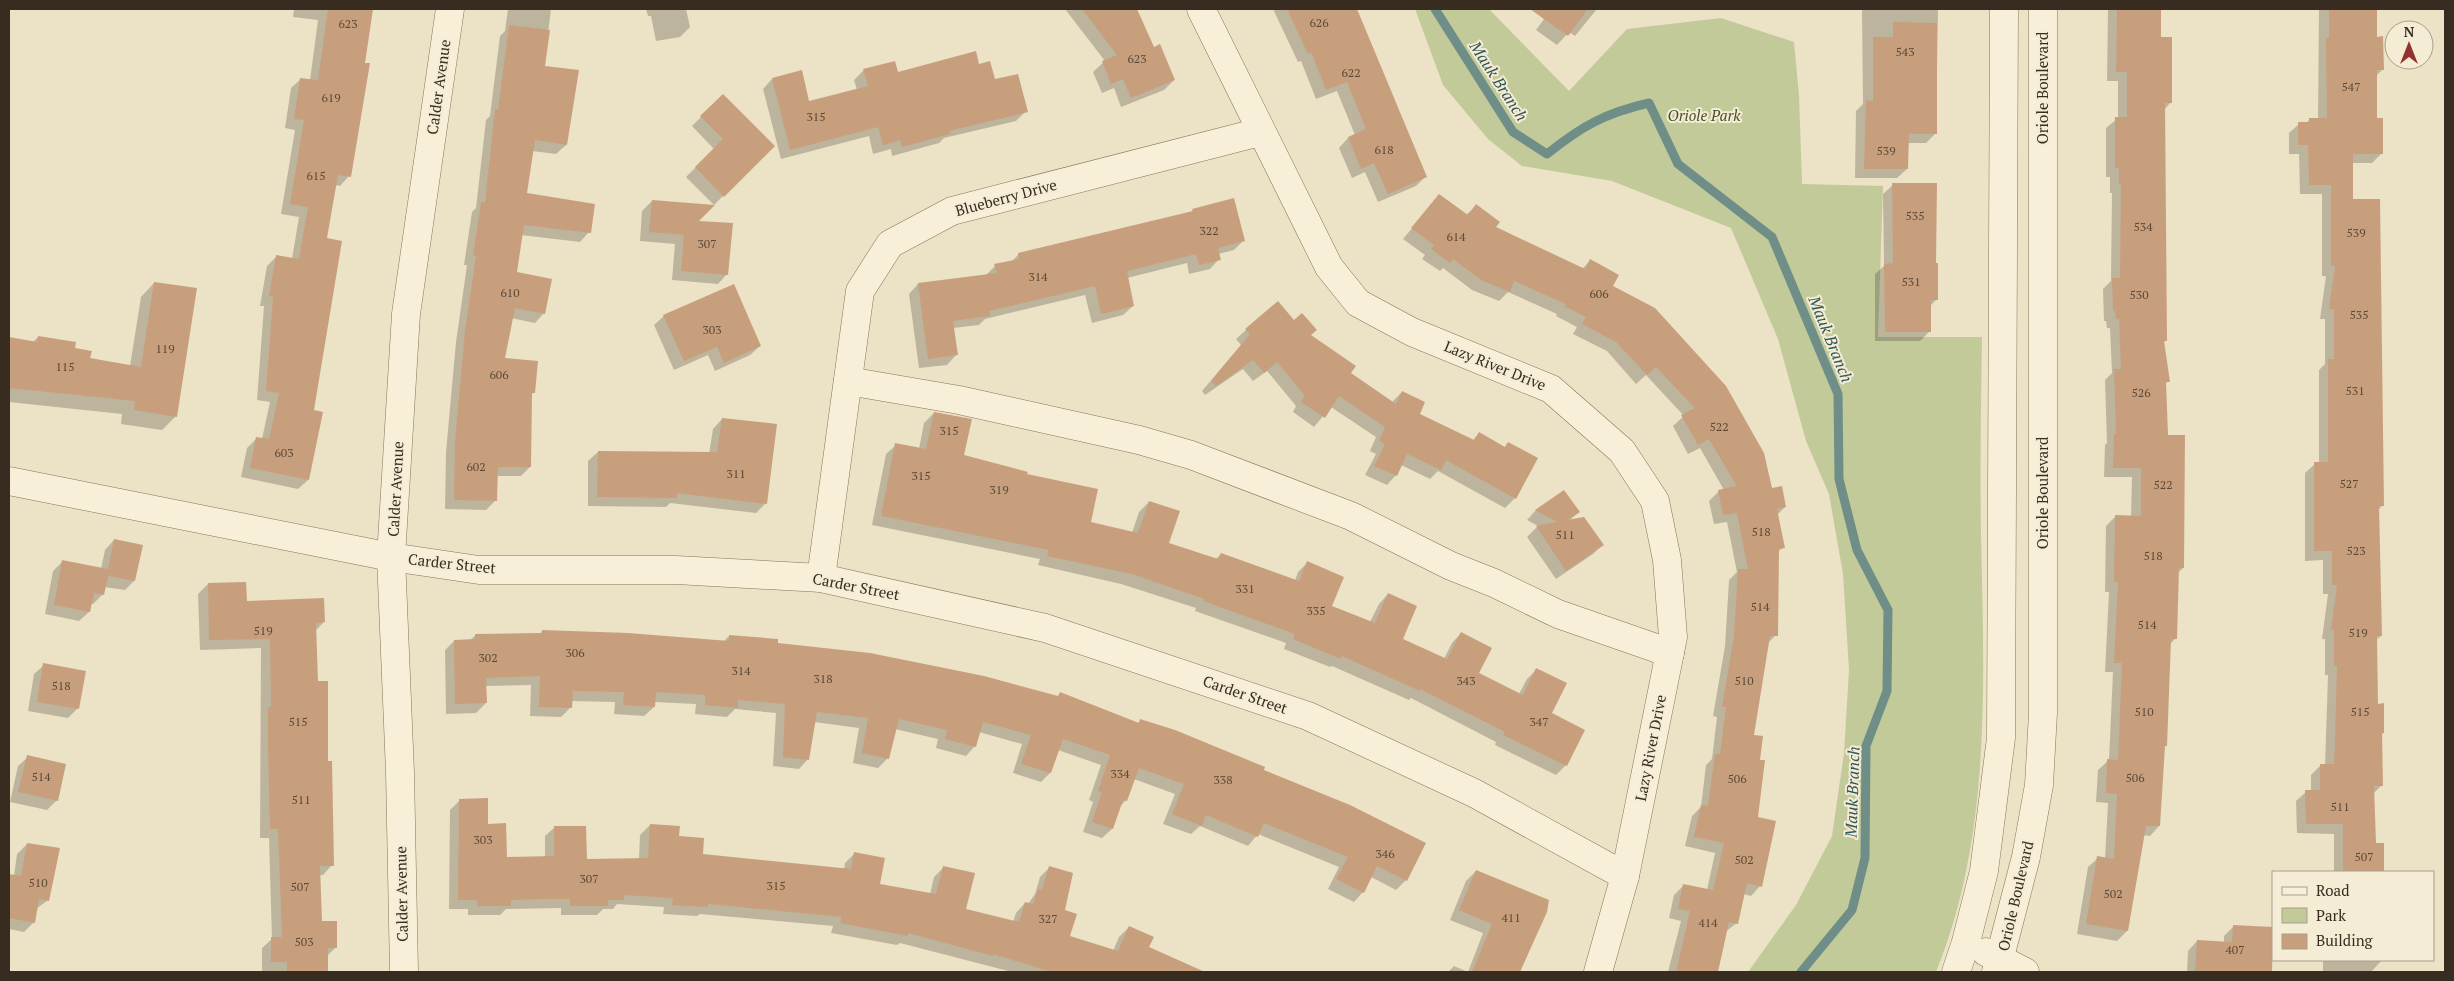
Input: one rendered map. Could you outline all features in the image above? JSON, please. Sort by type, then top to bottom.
[{"type":"street","name":"Calder Avenue","points":[[404,972],[400,772],[391,558],[406,314],[450,9]]},
{"type":"street","name":"Lazy River Drive","points":[[1201,9],[1260,132],[1329,267],[1358,303],[1412,332],[1551,388],[1622,450],[1655,501],[1667,560],[1673,637],[1625,876],[1598,972]]},
{"type":"street","points":[[1956,972],[1966,942],[1984,871],[2002,738],[2004,9]]},
{"type":"street","name":"Oriole Boulevard","points":[[1999,966],[2026,857],[2037,794],[2043,713],[2044,9]]},
{"type":"street","name":"Blueberry Drive","points":[[821,578],[860,291],[890,244],[952,211],[1260,132]]},
{"type":"street","points":[[848,381],[958,400],[1139,440],[1191,455],[1350,516],[1451,566],[1494,583],[1558,614],[1670,653]]},
{"type":"street","name":"Carder Street","points":[[9,481],[391,558],[479,570],[676,570],[821,578],[1045,628],[1308,716],[1474,793],[1625,876]]},
{"type":"street","points":[[1966,942],[1999,966],[2025,972]]},
{"type":"green space","name":"Oriole Park","points":[[1415,9],[1489,9],[1569,91],[1627,29],[1721,18],[1794,42],[1799,95],[1802,184],[1883,186],[1878,337],[1982,337],[1983,701],[1981,756],[1976,812],[1967,866],[1954,920],[1936,972],[1748,972],[1796,905],[1832,836],[1844,753],[1849,670],[1843,574],[1829,494],[1806,441],[1778,339],[1731,228],[1612,181],[1522,166],[1488,139],[1443,85]]},
{"type":"building","points":[[328,9],[373,9],[365,63],[370,63],[351,177],[338,175],[327,238],[342,241],[314,410],[323,412],[309,480],[250,468],[256,437],[269,439],[279,393],[266,391],[273,297],[269,296],[276,255],[299,259],[308,207],[290,204],[304,120],[294,119],[300,78],[318,80]]},
{"type":"building","points":[[1082,9],[1137,9],[1154,47],[1160,44],[1175,80],[1131,98],[1123,79],[1111,84],[1102,61],[1117,55]]},
{"type":"building","points":[[1287,9],[1357,9],[1427,177],[1388,194],[1374,163],[1361,169],[1348,137],[1366,129],[1347,82],[1326,90],[1311,52],[1308,54]]},
{"type":"building","points":[[1530,9],[1588,9],[1568,36]]},
{"type":"building","points":[[2117,9],[2161,9],[2161,37],[2172,37],[2172,103],[2165,103],[2167,341],[2164,341],[2170,382],[2166,382],[2168,435],[2185,435],[2184,568],[2179,568],[2177,639],[2171,639],[2167,746],[2165,746],[2160,826],[2146,826],[2128,931],[2086,924],[2097,856],[2114,859],[2117,794],[2106,793],[2107,759],[2118,760],[2122,663],[2114,663],[2118,582],[2114,582],[2115,515],[2141,516],[2141,468],[2113,468],[2114,434],[2116,434],[2114,369],[2121,369],[2119,319],[2116,319],[2115,311],[2113,311],[2112,278],[2120,278],[2121,184],[2119,184],[2119,168],[2115,168],[2115,117],[2127,117],[2127,72],[2116,72]]},
{"type":"building","points":[[2329,9],[2377,9],[2377,37],[2383,36],[2384,70],[2377,70],[2377,118],[2383,118],[2383,154],[2353,154],[2353,199],[2380,199],[2384,506],[2379,506],[2382,636],[2377,636],[2378,704],[2384,703],[2384,733],[2382,733],[2383,786],[2374,786],[2376,843],[2384,843],[2384,871],[2343,871],[2343,824],[2306,824],[2305,790],[2320,790],[2320,764],[2334,764],[2337,666],[2334,666],[2334,630],[2331,630],[2337,585],[2332,585],[2332,551],[2314,551],[2314,462],[2328,462],[2328,359],[2334,359],[2334,309],[2329,309],[2335,266],[2331,266],[2331,185],[2309,185],[2308,145],[2298,145],[2298,122],[2309,122],[2309,118],[2327,118],[2326,38],[2329,38]]},
{"type":"building","points":[[1893,22],[1937,23],[1937,134],[1909,134],[1908,169],[1864,169],[1866,100],[1873,101],[1873,37],[1893,37]]},
{"type":"building","points":[[509,25],[550,30],[545,66],[579,70],[567,145],[535,140],[527,193],[595,204],[591,233],[524,225],[517,272],[552,279],[545,314],[515,308],[505,358],[538,361],[535,393],[532,393],[531,467],[498,467],[497,501],[454,500],[455,441],[465,331],[476,256],[473,255],[481,202],[485,202],[495,109],[498,110]]},
{"type":"building","points":[[976,51],[979,64],[990,61],[995,79],[1018,74],[1028,112],[949,131],[950,134],[902,147],[900,140],[883,145],[878,127],[790,150],[772,78],[802,70],[809,101],[868,86],[863,69],[895,61],[898,72]]},
{"type":"building","points":[[723,94],[775,146],[724,197],[695,167],[723,139],[700,116]]},
{"type":"building","points":[[1892,183],[1937,183],[1936,263],[1938,263],[1938,300],[1931,300],[1931,332],[1885,332],[1884,264],[1893,263]]},
{"type":"building","points":[[1439,194],[1468,215],[1476,204],[1500,222],[1496,227],[1585,269],[1590,259],[1619,275],[1613,286],[1655,308],[1726,386],[1764,453],[1772,488],[1782,486],[1786,507],[1777,509],[1785,548],[1779,549],[1778,636],[1770,636],[1754,735],[1763,736],[1760,760],[1765,760],[1758,817],[1776,821],[1762,887],[1747,883],[1738,924],[1729,922],[1718,972],[1676,972],[1690,911],[1678,909],[1683,884],[1713,890],[1724,843],[1694,837],[1701,805],[1708,806],[1715,754],[1720,754],[1726,707],[1722,707],[1734,636],[1738,569],[1748,569],[1737,513],[1723,515],[1718,490],[1737,486],[1709,439],[1698,445],[1681,415],[1695,408],[1656,367],[1647,375],[1616,342],[1582,324],[1586,317],[1564,306],[1566,304],[1514,281],[1510,292],[1481,280],[1453,259],[1450,263],[1431,249],[1434,245],[1411,228]]},
{"type":"building","points":[[1234,198],[1245,241],[1218,248],[1221,260],[1199,265],[1196,254],[1127,271],[1134,306],[1101,314],[1095,286],[989,311],[990,316],[953,321],[958,355],[928,359],[918,283],[997,273],[994,264],[1019,259],[1018,253],[1193,211],[1192,209]]},
{"type":"building","points":[[652,200],[715,205],[699,221],[733,223],[728,275],[681,271],[684,235],[649,232]]},
{"type":"building","points":[[154,282],[197,288],[177,417],[134,410],[135,401],[9,388],[9,337],[37,342],[38,336],[76,342],[75,348],[92,351],[90,358],[141,367]]},
{"type":"building","points":[[734,284],[761,346],[724,363],[717,347],[684,361],[663,315]]},
{"type":"building","points":[[1278,301],[1294,320],[1302,313],[1317,330],[1311,335],[1356,366],[1351,373],[1396,404],[1402,391],[1425,402],[1420,414],[1474,440],[1479,432],[1505,447],[1508,442],[1538,458],[1516,499],[1446,460],[1441,470],[1407,454],[1397,476],[1374,466],[1385,444],[1379,441],[1385,427],[1339,396],[1325,418],[1301,402],[1305,396],[1277,362],[1264,373],[1253,360],[1216,386],[1211,381],[1250,334],[1245,329]]},
{"type":"building","points":[[934,412],[972,419],[964,455],[1028,472],[1027,474],[1098,489],[1091,522],[1138,533],[1149,501],[1180,511],[1169,543],[1218,559],[1221,553],[1299,581],[1307,561],[1344,577],[1332,606],[1375,623],[1388,593],[1417,606],[1403,639],[1447,659],[1461,632],[1492,648],[1479,673],[1523,695],[1536,668],[1567,683],[1552,713],[1585,730],[1567,766],[1503,735],[1505,732],[1420,689],[1420,691],[1342,656],[1341,659],[1293,639],[1295,634],[1203,601],[1204,599],[1132,574],[1047,556],[1049,550],[881,516],[895,443],[926,449]]},
{"type":"building","points":[[722,418],[777,424],[767,504],[677,493],[677,498],[597,497],[598,451],[717,452]]},
{"type":"building","points":[[1564,490],[1580,512],[1567,520],[1584,517],[1604,545],[1566,571],[1536,526],[1557,522],[1535,510]]},
{"type":"building","points":[[114,539],[143,545],[135,581],[108,576],[104,595],[94,593],[90,612],[54,605],[62,560],[108,569]]},
{"type":"building","points":[[246,582],[247,601],[324,598],[325,622],[316,623],[318,681],[328,681],[328,761],[332,761],[334,866],[320,866],[322,921],[337,921],[337,948],[328,948],[328,972],[287,972],[287,962],[271,962],[271,937],[282,937],[278,829],[270,829],[268,707],[271,707],[270,639],[209,640],[208,583]]},
{"type":"building","points":[[542,630],[628,633],[729,641],[729,635],[778,639],[778,643],[870,653],[984,676],[1058,696],[1060,692],[1139,723],[1140,719],[1175,730],[1265,767],[1264,770],[1350,805],[1426,843],[1407,881],[1377,866],[1364,893],[1336,879],[1348,857],[1264,823],[1258,837],[1206,815],[1202,826],[1172,814],[1184,784],[1139,768],[1127,801],[1123,800],[1113,829],[1092,822],[1102,792],[1098,791],[1110,755],[1063,739],[1051,773],[1021,764],[1031,735],[983,722],[976,747],[945,739],[947,730],[899,719],[889,759],[862,753],[868,718],[817,712],[809,760],[783,757],[785,704],[738,700],[738,708],[705,705],[705,695],[656,692],[655,707],[623,705],[624,692],[573,691],[572,708],[539,707],[540,676],[486,678],[487,703],[455,704],[454,640],[475,639],[475,634],[542,633]]},
{"type":"building","points":[[43,663],[86,671],[79,709],[37,702]]},
{"type":"building","points":[[27,755],[66,764],[58,801],[18,792]]},
{"type":"building","points":[[488,798],[488,824],[506,823],[507,857],[554,856],[554,826],[586,826],[587,859],[648,858],[650,824],[680,826],[679,836],[704,838],[703,854],[851,869],[854,852],[885,858],[880,884],[936,894],[943,866],[975,873],[966,909],[1019,922],[1025,902],[1033,904],[1038,889],[1042,890],[1049,866],[1073,873],[1065,910],[1077,914],[1070,936],[1118,951],[1129,926],[1154,937],[1149,947],[1205,972],[1052,972],[993,954],[993,956],[908,933],[908,936],[840,923],[842,917],[708,904],[708,907],[672,905],[673,898],[624,895],[624,900],[608,900],[608,906],[570,906],[570,899],[545,899],[511,900],[511,906],[477,906],[477,900],[458,900],[459,799]]},
{"type":"building","points":[[27,843],[60,848],[49,901],[39,899],[35,923],[9,918],[9,874],[21,876]]},
{"type":"building","points":[[1476,870],[1549,900],[1547,912],[1520,972],[1472,972],[1492,924],[1459,910]]},
{"type":"building","points":[[2233,925],[2272,927],[2272,972],[2195,972],[2197,940],[2232,942]]},
{"type":"waterway","name":"Mauk Branch","points":[[1435,9],[1513,132],[1547,154],[1583,128],[1619,111],[1649,103],[1678,164],[1772,237],[1838,394],[1839,479],[1857,550],[1888,610],[1887,691],[1866,746],[1865,858],[1852,910],[1801,972]]}]
